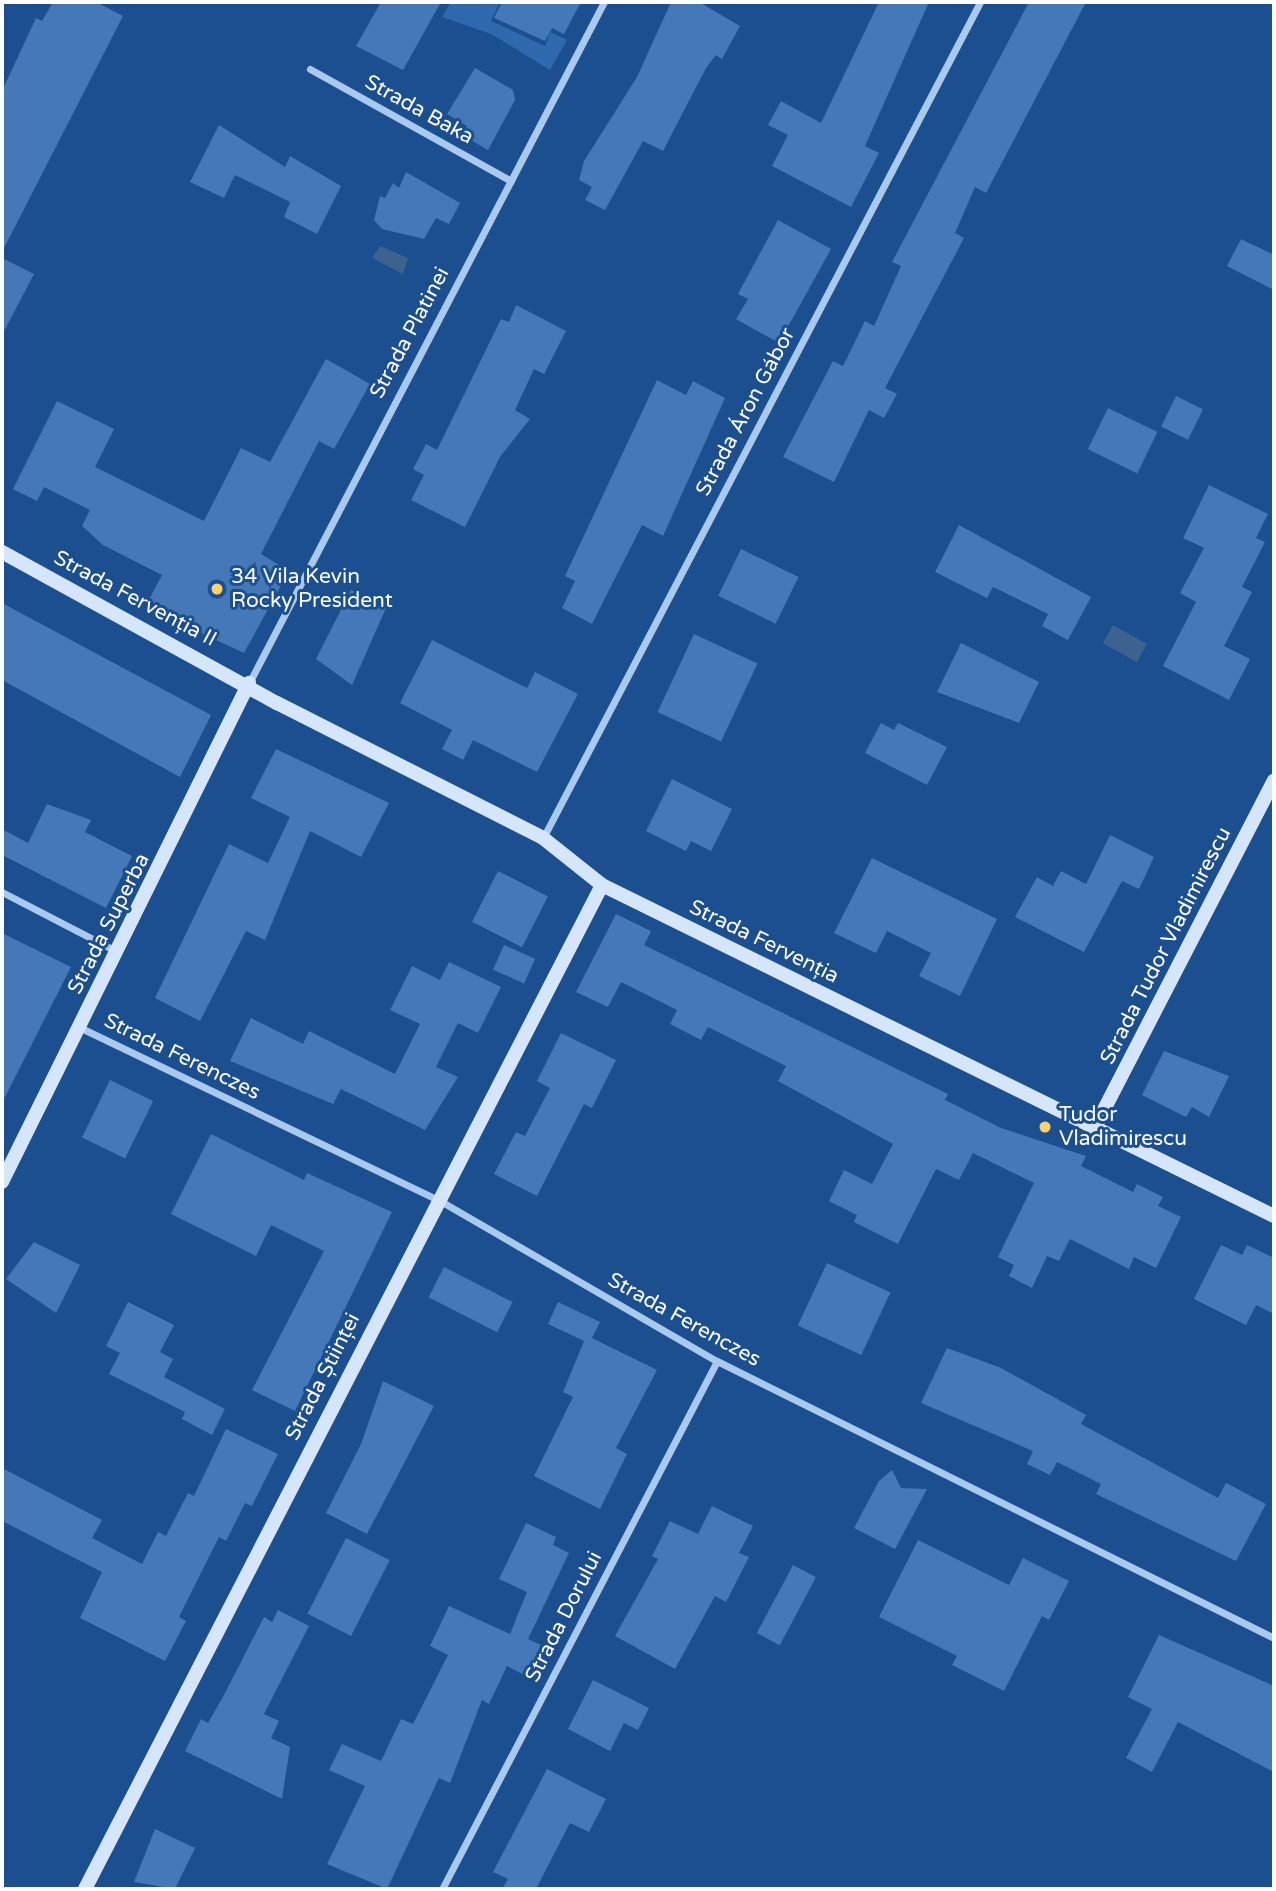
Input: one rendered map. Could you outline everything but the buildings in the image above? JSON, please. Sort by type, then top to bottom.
[{"type":"street","name":"Strada Platinei","points":[[249,683],[604,2]]},
{"type":"street","name":"Strada Áron Gábor","points":[[543,838],[980,2]]},
{"type":"street","name":"Strada Baka","points":[[310,69],[511,181]]},
{"type":"street","name":"Strada Fervenția II","points":[[2,552],[249,683]]},
{"type":"street","name":"Strada Fervenția","points":[[249,683],[543,838],[601,885],[1274,1216]]},
{"type":"street","name":"Strada Superba","points":[[2,1182],[120,953],[249,683]]},
{"type":"street","name":"Strada Tudor Vladimirescu","points":[[1094,1129],[1274,781]]},
{"type":"street","name":"Strada Științei","points":[[85,1889],[437,1199],[601,885]]},
{"type":"street","points":[[2,892],[120,953]]},
{"type":"street","name":"Strada Ferenczes","points":[[81,1028],[437,1199],[717,1361],[1274,1638]]},
{"type":"street","name":"Strada Dorului","points":[[442,1889],[717,1361]]},
{"type":"shaded area","points":[[451,2],[500,2],[491,21],[545,46],[550,32],[567,40],[550,70],[491,34],[442,17]]},
{"type":"shaded area","points":[[380,246],[408,258],[403,274],[372,258]]},
{"type":"shaded area","points":[[1113,625],[1147,644],[1137,662],[1103,643]]},
{"type":"place","name":"34 Vila Kevin Rocky President","points":[[217,589]]},
{"type":"place","name":"Tudor Vladimirescu","points":[[1045,1127]]}]
